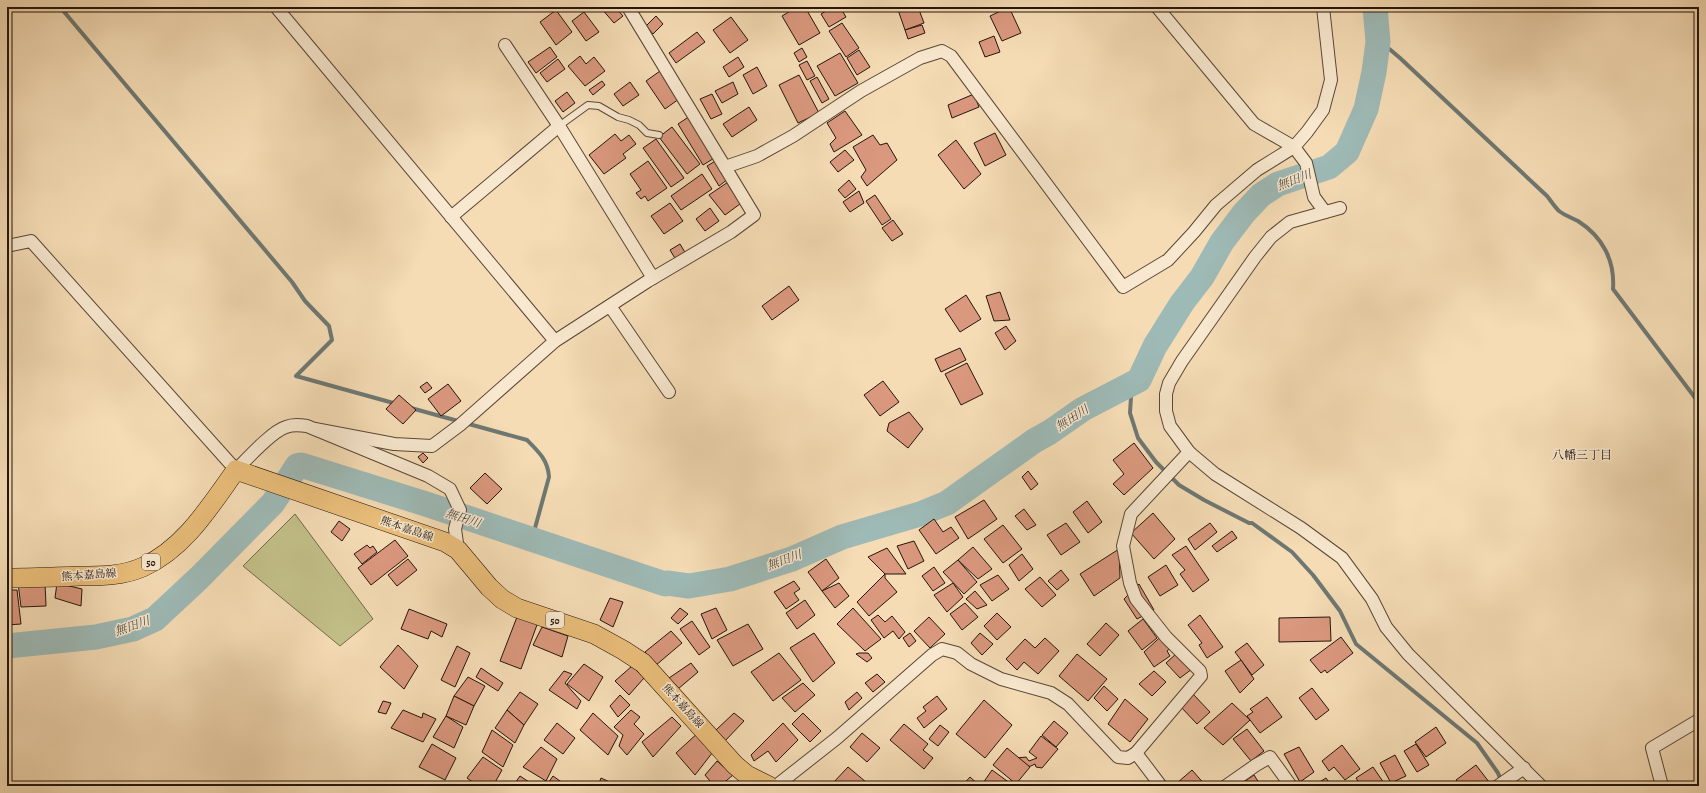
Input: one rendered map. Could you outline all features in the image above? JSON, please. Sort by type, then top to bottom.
[{"type":"main road","name":"熊本嘉島線","points":[[7,578],[114,575],[142,567],[160,556],[183,538],[200,520],[236,470],[445,542],[458,550],[489,587],[502,599],[517,608],[594,634],[643,663],[736,765],[747,775],[769,786]]},
{"type":"street","points":[[276,7],[555,341]]},
{"type":"street","points":[[315,429],[394,444],[432,446],[460,425],[555,341],[653,278],[731,232],[754,215],[628,7]]},
{"type":"street","points":[[1157,7],[1254,124],[1294,148],[1306,163],[1314,197],[1322,208]]},
{"type":"street","points":[[725,167],[757,156],[793,136],[861,91],[920,58],[942,51],[951,56],[1124,287],[1168,260],[1216,205],[1257,170],[1294,148],[1323,110],[1331,80],[1323,7]]},
{"type":"street","points":[[505,45],[559,126],[653,278]]},
{"type":"street","points":[[451,217],[559,126]]},
{"type":"street","points":[[1340,208],[1322,208],[1290,222],[1271,237],[1182,361],[1169,383],[1166,394],[1166,411],[1170,426],[1189,452],[1215,474],[1301,528],[1342,558],[1372,599],[1386,627],[1408,654],[1520,770],[1541,786]]},
{"type":"street","points":[[7,246],[31,241],[236,470],[266,440],[284,427],[295,425],[308,426],[428,476],[450,489],[460,510],[455,529],[458,550]]},
{"type":"street","points":[[610,306],[669,392]]},
{"type":"street","points":[[776,786],[837,738],[932,655],[942,649],[957,653],[971,664],[1001,679],[1051,693],[1068,704],[1118,757],[1128,758],[1136,753],[1202,676],[1200,671],[1166,637],[1136,599],[1130,583],[1123,546],[1131,514],[1189,452]]},
{"type":"street","points":[[1662,786],[1652,748],[1699,720]]},
{"type":"street","points":[[1136,753],[1161,786]]},
{"type":"street","points":[[1226,786],[1270,757],[1291,786]]},
{"type":"street","points":[[1498,786],[1520,770]]},
{"type":"lane","points":[[559,126],[588,105],[599,106],[611,114],[639,125],[647,133],[659,135]]},
{"type":"shaded area","points":[[295,514],[373,619],[340,646],[243,566]]},
{"type":"building","points":[[615,7],[623,16],[614,23],[601,8]]},
{"type":"building","points":[[797,7],[805,7],[820,33],[799,45],[782,16]]},
{"type":"building","points":[[833,7],[840,7],[846,17],[829,27],[821,14]]},
{"type":"building","points":[[897,7],[918,7],[924,23],[905,30]]},
{"type":"building","points":[[1009,7],[1021,33],[1002,41],[990,16]]},
{"type":"building","points":[[556,10],[572,32],[556,45],[540,22]]},
{"type":"building","points":[[584,12],[599,32],[586,41],[572,21]]},
{"type":"building","points":[[656,16],[663,24],[653,34],[646,26]]},
{"type":"building","points":[[731,17],[748,40],[730,53],[713,30]]},
{"type":"building","points":[[842,23],[859,48],[846,57],[829,31]]},
{"type":"building","points":[[922,25],[925,33],[908,39],[905,30]]},
{"type":"building","points":[[697,32],[705,42],[676,63],[669,53]]},
{"type":"building","points":[[994,36],[1000,52],[985,57],[979,42]]},
{"type":"building","points":[[550,47],[557,57],[536,73],[528,62]]},
{"type":"building","points":[[802,48],[807,57],[799,62],[794,53]]},
{"type":"building","points":[[859,50],[870,67],[857,75],[847,58]]},
{"type":"building","points":[[840,53],[858,83],[835,96],[817,66]]},
{"type":"building","points":[[580,56],[586,64],[594,57],[605,71],[585,86],[568,66]]},
{"type":"building","points":[[738,57],[744,67],[729,77],[723,67]]},
{"type":"building","points":[[558,59],[565,69],[547,82],[540,73]]},
{"type":"building","points":[[807,61],[815,76],[807,80],[799,65]]},
{"type":"building","points":[[757,67],[767,86],[753,94],[743,75]]},
{"type":"building","points":[[660,71],[679,99],[665,109],[646,81]]},
{"type":"building","points":[[799,75],[819,113],[798,123],[779,85]]},
{"type":"building","points":[[817,77],[829,99],[822,103],[810,81]]},
{"type":"building","points":[[602,81],[605,85],[593,95],[589,90]]},
{"type":"building","points":[[630,82],[639,95],[623,106],[614,94]]},
{"type":"building","points":[[733,82],[738,94],[722,103],[715,91]]},
{"type":"building","points":[[567,92],[575,103],[563,112],[555,101]]},
{"type":"building","points":[[712,94],[722,114],[711,119],[700,99]]},
{"type":"building","points":[[974,94],[979,107],[952,118],[948,105]]},
{"type":"building","points":[[749,107],[757,120],[732,137],[723,124]]},
{"type":"building","points":[[845,111],[862,135],[834,152],[830,144],[836,138],[827,123]]},
{"type":"building","points":[[690,116],[716,157],[703,165],[678,124]]},
{"type":"building","points":[[672,127],[700,164],[687,174],[659,137]]},
{"type":"building","points":[[995,133],[1006,155],[985,166],[974,143]]},
{"type":"building","points":[[615,134],[621,141],[629,135],[636,144],[623,154],[626,158],[604,174],[589,155]]},
{"type":"building","points":[[873,135],[880,145],[887,143],[897,160],[867,186],[861,177],[866,170],[853,147]]},
{"type":"building","points":[[656,139],[684,178],[671,187],[643,148]]},
{"type":"building","points":[[956,140],[981,174],[964,189],[938,155]]},
{"type":"building","points":[[845,150],[854,160],[838,172],[830,162]]},
{"type":"building","points":[[717,160],[728,179],[719,186],[707,166]]},
{"type":"building","points":[[648,161],[667,188],[648,201],[645,196],[641,199],[636,193],[641,190],[630,174]]},
{"type":"building","points":[[702,174],[712,189],[681,210],[671,196]]},
{"type":"building","points":[[731,180],[744,201],[725,215],[709,195]]},
{"type":"building","points":[[849,180],[856,189],[845,198],[838,190]]},
{"type":"building","points":[[859,191],[864,203],[850,212],[843,202]]},
{"type":"building","points":[[875,195],[891,219],[882,225],[866,201]]},
{"type":"building","points":[[670,203],[683,221],[664,234],[651,216]]},
{"type":"building","points":[[710,208],[719,221],[705,231],[696,219]]},
{"type":"building","points":[[893,220],[903,234],[892,241],[882,228]]},
{"type":"building","points":[[680,244],[686,254],[676,260],[670,250]]},
{"type":"building","points":[[789,286],[799,300],[772,320],[762,306]]},
{"type":"building","points":[[1000,292],[1010,320],[994,321],[986,296]]},
{"type":"building","points":[[966,295],[981,319],[960,332],[945,309]]},
{"type":"building","points":[[1006,326],[1016,341],[1005,350],[995,333]]},
{"type":"building","points":[[960,348],[966,360],[941,372],[935,359]]},
{"type":"building","points":[[967,363],[983,394],[961,405],[945,374]]},
{"type":"building","points":[[883,381],[899,402],[880,416],[864,395]]},
{"type":"building","points":[[427,382],[432,388],[425,393],[420,387]]},
{"type":"building","points":[[448,384],[461,401],[441,416],[428,399]]},
{"type":"building","points":[[399,395],[416,410],[403,424],[386,409]]},
{"type":"building","points":[[909,412],[923,429],[908,448],[887,431],[889,423]]},
{"type":"building","points":[[1134,443],[1153,468],[1124,495],[1113,484],[1124,474],[1113,460]]},
{"type":"building","points":[[423,453],[428,458],[423,463],[418,457]]},
{"type":"building","points":[[1028,471],[1038,484],[1031,490],[1022,477]]},
{"type":"building","points":[[485,473],[502,489],[487,504],[470,488]]},
{"type":"building","points":[[984,500],[997,519],[968,539],[955,517]]},
{"type":"building","points":[[1087,501],[1102,522],[1088,533],[1073,512]]},
{"type":"building","points":[[1024,509],[1036,525],[1027,530],[1015,516]]},
{"type":"building","points":[[1153,513],[1175,539],[1154,559],[1131,533]]},
{"type":"building","points":[[934,519],[943,532],[951,527],[959,538],[936,554],[919,530]]},
{"type":"building","points":[[339,521],[350,529],[342,541],[331,532]]},
{"type":"building","points":[[1066,523],[1080,542],[1061,555],[1047,535]]},
{"type":"building","points":[[1210,523],[1217,532],[1195,550],[1188,539]]},
{"type":"building","points":[[1003,525],[1022,549],[1003,563],[984,539]]},
{"type":"building","points":[[1232,531],[1237,538],[1217,552],[1212,546]]},
{"type":"building","points":[[395,540],[408,556],[371,585],[358,568]]},
{"type":"building","points":[[914,541],[924,561],[908,569],[897,546]]},
{"type":"building","points":[[367,545],[370,548],[373,546],[377,552],[362,564],[354,554]]},
{"type":"building","points":[[1186,546],[1209,580],[1193,592],[1180,574],[1185,570],[1172,555]]},
{"type":"building","points":[[973,547],[992,569],[978,579],[958,560]]},
{"type":"building","points":[[887,548],[906,574],[885,574],[868,557]]},
{"type":"building","points":[[1119,549],[1120,578],[1094,596],[1080,574]]},
{"type":"building","points":[[1022,554],[1033,569],[1019,581],[1009,565]]},
{"type":"building","points":[[408,559],[417,570],[397,586],[388,575]]},
{"type":"building","points":[[826,559],[839,578],[822,591],[808,572]]},
{"type":"building","points":[[958,560],[977,582],[964,594],[943,572]]},
{"type":"building","points":[[1166,565],[1178,585],[1160,596],[1148,577]]},
{"type":"building","points":[[934,567],[945,583],[933,591],[922,576]]},
{"type":"building","points":[[1061,570],[1069,580],[1057,590],[1048,581]]},
{"type":"building","points":[[885,574],[885,578],[897,592],[869,616],[857,602]]},
{"type":"building","points":[[998,575],[1009,589],[992,601],[980,585]]},
{"type":"building","points":[[1040,577],[1056,595],[1042,607],[1025,589]]},
{"type":"building","points":[[794,581],[800,589],[794,593],[799,600],[786,609],[774,592]]},
{"type":"building","points":[[45,582],[46,606],[21,607],[18,583]]},
{"type":"building","points":[[57,583],[82,589],[81,606],[55,598]]},
{"type":"building","points":[[839,583],[849,596],[835,608],[822,591]]},
{"type":"building","points":[[953,583],[963,597],[947,612],[934,595]]},
{"type":"building","points":[[1139,584],[1154,610],[1137,619],[1124,599]]},
{"type":"building","points":[[7,590],[17,590],[21,624],[7,625]]},
{"type":"building","points":[[975,591],[987,605],[977,609],[966,599]]},
{"type":"building","points":[[610,598],[623,602],[613,627],[600,620]]},
{"type":"building","points":[[805,600],[815,615],[797,629],[786,613]]},
{"type":"building","points":[[965,603],[978,617],[962,630],[950,614]]},
{"type":"building","points":[[680,608],[688,614],[678,624],[671,618]]},
{"type":"building","points":[[716,608],[727,630],[712,639],[701,614]]},
{"type":"building","points":[[853,608],[881,639],[865,651],[837,624]]},
{"type":"building","points":[[409,609],[447,624],[442,637],[431,631],[428,639],[401,629]]},
{"type":"building","points":[[997,613],[1011,627],[997,640],[984,626]]},
{"type":"building","points":[[878,615],[885,622],[892,616],[905,632],[899,639],[893,631],[884,638],[871,620]]},
{"type":"building","points":[[1200,615],[1223,647],[1207,658],[1199,645],[1202,643],[1188,625]]},
{"type":"building","points":[[517,617],[538,622],[521,669],[500,661]]},
{"type":"building","points":[[929,617],[945,634],[930,648],[914,631]]},
{"type":"building","points":[[1330,617],[1331,641],[1279,642],[1279,618]]},
{"type":"building","points":[[1143,619],[1157,638],[1142,650],[1128,631]]},
{"type":"building","points":[[692,621],[710,647],[699,655],[680,629]]},
{"type":"building","points":[[1106,623],[1119,635],[1100,656],[1087,644]]},
{"type":"building","points":[[748,624],[763,649],[733,666],[717,640]]},
{"type":"building","points":[[542,627],[568,636],[562,657],[533,645]]},
{"type":"building","points":[[1168,630],[1178,641],[1167,651],[1170,656],[1154,667],[1144,652]]},
{"type":"building","points":[[671,631],[682,643],[655,666],[645,652]]},
{"type":"building","points":[[814,633],[835,663],[813,682],[790,648]]},
{"type":"building","points":[[910,633],[916,641],[909,647],[903,638]]},
{"type":"building","points":[[980,633],[993,644],[982,655],[971,643]]},
{"type":"building","points":[[1341,637],[1353,653],[1327,673],[1325,670],[1321,673],[1310,660]]},
{"type":"building","points":[[1045,638],[1059,651],[1038,674],[1024,662],[1017,670],[1006,659],[1025,639],[1035,648]]},
{"type":"building","points":[[1247,643],[1264,665],[1252,675],[1235,652]]},
{"type":"building","points":[[398,645],[418,666],[404,689],[380,667]]},
{"type":"building","points":[[457,646],[470,653],[455,687],[441,680]]},
{"type":"building","points":[[779,653],[801,680],[773,701],[751,672]]},
{"type":"building","points":[[868,653],[872,658],[867,662],[856,654]]},
{"type":"building","points":[[1177,653],[1192,669],[1180,678],[1166,663]]},
{"type":"building","points":[[1077,654],[1107,679],[1088,701],[1059,676]]},
{"type":"building","points":[[1241,660],[1254,679],[1240,693],[1225,671]]},
{"type":"building","points":[[691,663],[698,672],[678,689],[669,678]]},
{"type":"building","points":[[584,664],[603,677],[589,701],[567,684]]},
{"type":"building","points":[[632,666],[644,678],[629,695],[615,681]]},
{"type":"building","points":[[481,668],[503,683],[498,691],[476,677]]},
{"type":"building","points":[[564,671],[572,674],[565,683],[581,701],[577,709],[549,690]]},
{"type":"building","points":[[1154,671],[1166,682],[1152,696],[1139,684]]},
{"type":"building","points":[[877,674],[885,682],[873,692],[865,683]]},
{"type":"building","points":[[468,677],[485,686],[474,706],[454,696]]},
{"type":"building","points":[[803,683],[815,695],[795,712],[782,698]]},
{"type":"building","points":[[1104,686],[1118,699],[1107,711],[1094,698]]},
{"type":"building","points":[[1312,688],[1329,710],[1316,720],[1299,698]]},
{"type":"building","points":[[520,692],[538,704],[524,725],[507,710]]},
{"type":"building","points":[[857,692],[862,698],[849,710],[845,702]]},
{"type":"building","points":[[1193,694],[1210,712],[1197,724],[1180,706]]},
{"type":"building","points":[[620,695],[630,705],[618,717],[610,706]]},
{"type":"building","points":[[454,696],[474,706],[466,725],[446,716]]},
{"type":"building","points":[[937,696],[947,709],[924,728],[917,718],[926,711],[923,707]]},
{"type":"building","points":[[1267,697],[1282,717],[1260,733],[1247,716],[1253,712],[1250,709]]},
{"type":"building","points":[[1125,699],[1148,719],[1130,742],[1108,724]]},
{"type":"building","points":[[984,700],[1012,725],[985,758],[956,734]]},
{"type":"building","points":[[383,701],[391,703],[386,714],[378,712]]},
{"type":"building","points":[[1232,703],[1250,720],[1223,745],[1204,728]]},
{"type":"building","points":[[403,710],[422,718],[423,713],[436,719],[423,742],[391,728]]},
{"type":"building","points":[[507,710],[524,725],[515,743],[495,728]]},
{"type":"building","points":[[631,710],[640,717],[634,724],[644,734],[627,755],[619,746],[623,735],[614,727]]},
{"type":"building","points":[[593,713],[618,736],[608,755],[580,730]]},
{"type":"building","points":[[734,713],[744,721],[724,742],[716,730]]},
{"type":"building","points":[[803,713],[821,731],[810,742],[792,724]]},
{"type":"building","points":[[446,716],[463,727],[454,748],[433,737]]},
{"type":"building","points":[[672,717],[681,726],[653,757],[642,742]]},
{"type":"building","points":[[1054,721],[1068,733],[1056,747],[1042,735]]},
{"type":"building","points":[[557,723],[575,738],[563,754],[544,740]]},
{"type":"building","points":[[783,723],[798,740],[776,762],[768,751],[754,761],[751,755]]},
{"type":"building","points":[[904,724],[928,744],[923,750],[933,758],[924,769],[890,740]]},
{"type":"building","points":[[940,725],[949,732],[938,746],[929,739]]},
{"type":"building","points":[[1436,727],[1446,743],[1426,757],[1415,742]]},
{"type":"building","points":[[1247,729],[1264,751],[1251,761],[1233,739]]},
{"type":"building","points":[[492,730],[513,745],[503,767],[482,752]]},
{"type":"building","points":[[700,731],[716,748],[695,775],[676,753]]},
{"type":"building","points":[[862,733],[880,748],[867,762],[850,747]]},
{"type":"building","points":[[1041,736],[1058,749],[1042,768],[1036,767],[1035,764],[1018,768],[1017,758],[1026,757],[1029,761],[1037,758],[1029,752]]},
{"type":"building","points":[[432,744],[456,758],[445,780],[419,767]]},
{"type":"building","points":[[1416,744],[1429,765],[1417,772],[1404,751]]},
{"type":"building","points":[[1342,745],[1360,769],[1345,780],[1334,767],[1329,771],[1322,761]]},
{"type":"building","points":[[541,747],[557,759],[546,781],[523,767]]},
{"type":"building","points":[[1299,747],[1314,772],[1300,782],[1284,754]]},
{"type":"building","points":[[1007,748],[1030,767],[1016,784],[993,765]]},
{"type":"building","points":[[1395,755],[1406,776],[1391,783],[1380,763]]},
{"type":"building","points":[[483,757],[502,770],[493,786],[478,786],[467,778]]},
{"type":"building","points":[[717,761],[733,775],[720,786],[714,786],[705,775]]},
{"type":"building","points":[[1476,765],[1489,782],[1484,786],[1479,782],[1474,786],[1460,786],[1456,780]]},
{"type":"building","points":[[848,767],[866,782],[863,786],[832,784]]},
{"type":"building","points":[[1373,767],[1386,786],[1361,786],[1356,778]]},
{"type":"building","points":[[992,770],[1014,786],[981,786]]},
{"type":"building","points":[[1192,770],[1206,786],[1180,786],[1177,783]]},
{"type":"building","points":[[1254,775],[1261,786],[1239,785]]},
{"type":"building","points":[[520,776],[535,786],[513,786]]},
{"type":"building","points":[[553,776],[567,786],[546,786]]},
{"type":"building","points":[[970,777],[980,786],[962,786]]},
{"type":"building","points":[[601,778],[614,784],[613,786],[598,786]]},
{"type":"building","points":[[1326,778],[1332,786],[1313,786]]},
{"type":"waterway","points":[[60,7],[292,282],[305,301],[329,326],[332,340],[296,376],[397,404]]},
{"type":"waterway","name":"無田川","points":[[7,646],[96,637],[133,629],[155,619],[199,578],[273,503],[297,466],[301,465],[429,505],[665,584],[689,586],[730,579],[792,559],[842,537],[920,514],[947,503],[1034,441],[1050,432],[1083,409],[1139,380],[1155,346],[1182,303],[1202,277],[1222,242],[1244,213],[1261,195],[1278,184],[1329,167],[1347,152],[1366,109],[1374,72],[1378,42],[1375,7]]},
{"type":"waterway","points":[[1378,42],[1387,47],[1400,58],[1547,196],[1559,211],[1578,221],[1594,234],[1606,250],[1612,269],[1613,289],[1699,403]]},
{"type":"waterway","points":[[1139,380],[1131,397],[1130,413],[1138,438],[1156,462],[1179,485],[1204,500],[1249,523],[1252,523],[1292,552],[1313,575],[1340,611],[1356,644],[1477,743],[1498,773],[1502,783]]},
{"type":"waterway","points":[[411,408],[527,440],[535,448],[542,456],[547,466],[549,477],[532,539]]},
{"type":"district","name":"八幡三丁目","points":[[1582,455]]}]
